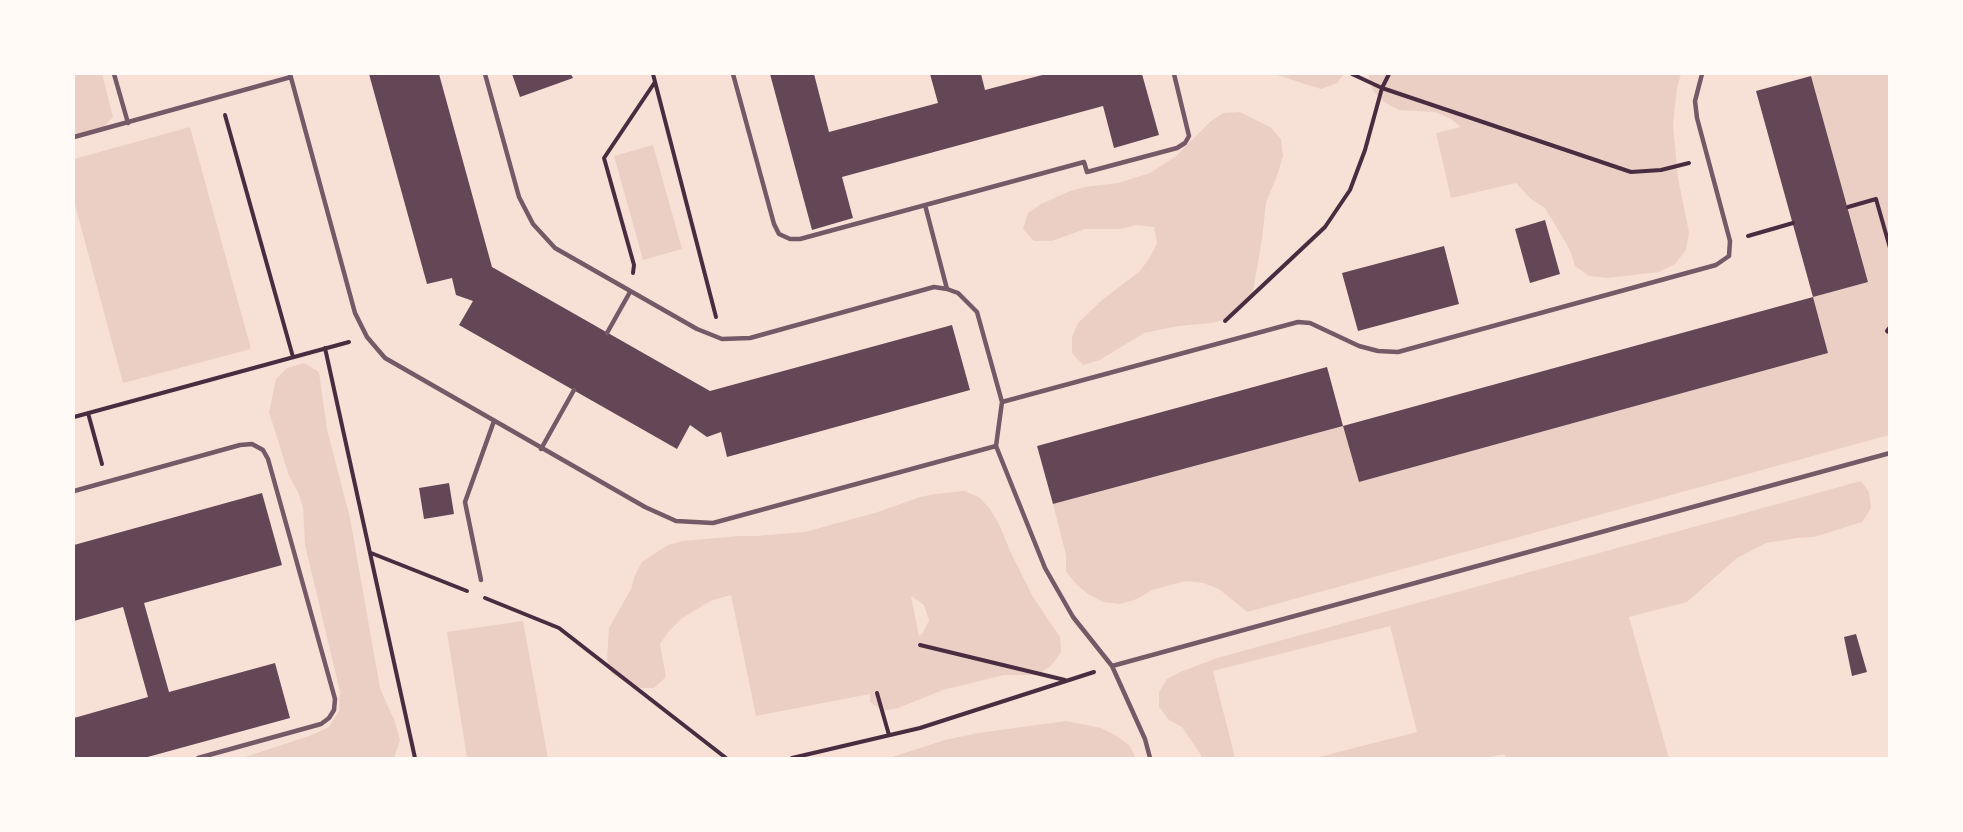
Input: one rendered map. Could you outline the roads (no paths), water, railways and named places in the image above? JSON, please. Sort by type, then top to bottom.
[{"type":"lane","points":[[114,74],[128,123]]},
{"type":"lane","points":[[485,74],[519,197],[533,224],[555,248],[697,329],[722,339],[750,338],[934,287],[958,293],[977,312],[1002,402],[996,446],[1045,568],[1073,617],[1112,666],[1145,739],[1150,759]]},
{"type":"lane","points":[[733,74],[774,224],[779,234],[790,239],[800,239],[1084,162],[1087,172],[1177,148],[1185,143],[1189,136],[1174,74]]},
{"type":"lane","points":[[1002,402],[1298,322],[1310,323],[1359,346],[1378,351],[1398,352],[1716,265],[1729,256],[1730,241],[1697,118],[1695,101],[1702,74]]},
{"type":"lane","points":[[74,137],[220,98],[290,76],[355,313],[367,337],[385,358],[541,449],[645,507],[676,521],[713,524],[996,446]]},
{"type":"lane","points":[[925,205],[947,289]]},
{"type":"lane","points":[[607,333],[630,292]]},
{"type":"lane","points":[[541,449],[574,390]]},
{"type":"lane","points":[[481,580],[465,502],[494,421]]},
{"type":"lane","points":[[74,491],[240,445],[252,444],[263,450],[268,459],[335,699],[334,710],[321,724],[198,759]]},
{"type":"lane","points":[[1112,666],[1890,453]]}]
